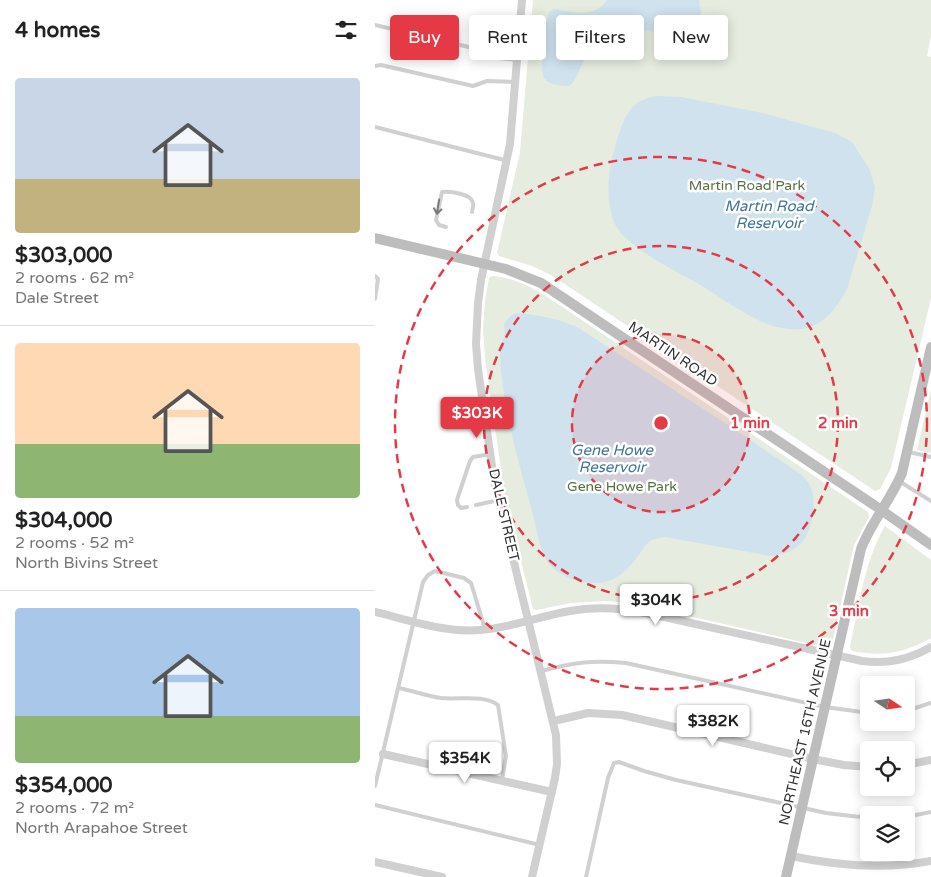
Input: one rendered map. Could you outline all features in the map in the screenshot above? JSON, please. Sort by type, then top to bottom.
[{"type":"street","name":"DALE STREET","points":[[521,15],[522,0]]},
{"type":"street","name":"DALE STREET","points":[[517,60],[508,161],[484,264],[478,303],[476,344],[499,500],[554,721],[557,742],[557,764],[552,792],[532,877]]},
{"type":"street","name":"MARTIN ROAD","points":[[375,238],[516,272],[552,288],[931,545]]},
{"type":"street","name":"NORTHEAST 16TH AVENUE","points":[[786,877],[861,549],[881,510],[899,481],[931,348]]},
{"type":"street","points":[[375,612],[452,630],[485,630],[586,608],[629,610],[837,656],[862,661],[888,663],[908,658],[931,647]]},
{"type":"street","points":[[554,721],[588,713],[622,715],[813,759],[860,766]]},
{"type":"street","points":[[383,754],[552,792]]},
{"type":"street","points":[[915,763],[931,760]]},
{"type":"street","points":[[791,856],[841,865],[868,867],[931,862]]},
{"type":"street","points":[[375,862],[442,877]]},
{"type":"lane","points":[[375,25],[469,47]]},
{"type":"lane","points":[[375,66],[381,65],[473,86],[487,81],[516,82]]},
{"type":"lane","points":[[375,127],[508,161]]},
{"type":"lane","points":[[446,226],[437,224],[436,220],[443,192],[467,196],[472,199],[472,212]]},
{"type":"lane","points":[[375,276],[378,279],[375,299]]},
{"type":"lane","points":[[907,452],[931,457]]},
{"type":"lane","points":[[467,507],[461,508],[457,500],[469,460],[473,457],[491,454]]},
{"type":"lane","points":[[899,481],[931,501]]},
{"type":"lane","points":[[476,505],[499,500]]},
{"type":"lane","points":[[375,786],[423,582],[427,575],[435,571],[464,578],[471,583],[485,630]]},
{"type":"lane","points":[[542,671],[565,664],[594,661],[626,663],[825,707],[860,712]]},
{"type":"lane","points":[[399,688],[441,698],[486,699],[493,701],[497,705],[506,756],[502,781]]},
{"type":"lane","points":[[915,709],[931,703]]},
{"type":"lane","points":[[586,877],[608,778],[614,763],[619,762],[676,780],[802,808],[860,817]]},
{"type":"lane","points":[[375,805],[540,845]]},
{"type":"lane","points":[[915,815],[931,812]]},
{"type":"green space","name":"Martin Road Park","points":[[533,0],[931,0],[931,36],[927,56],[931,57],[931,298],[891,468],[880,489],[875,491],[551,275],[532,266],[499,256],[497,253],[520,152],[528,60],[546,60],[546,15],[532,15]]},
{"type":"green space","name":"Gene Howe Reservoir","points":[[492,276],[518,282],[551,299],[868,512],[869,517],[854,545],[832,644],[828,648],[632,603],[604,601],[571,603],[533,609],[505,497],[485,358],[483,329],[485,301],[489,278]]},
{"type":"green space","points":[[931,390],[931,453],[917,450]]},
{"type":"green space","points":[[885,526],[931,560],[931,638],[912,647],[893,652],[874,654],[852,651],[850,647],[867,569]]},
{"type":"water","points":[[607,0],[699,0],[701,15],[654,15],[654,32],[644,30],[644,15],[556,15],[556,60],[585,60],[569,86],[555,85],[546,80],[543,73],[542,60],[546,60],[546,24],[549,12],[554,9],[583,13],[596,10]]},
{"type":"water","name":"Martin Road Reservoir","points":[[656,96],[681,97],[762,113],[835,133],[852,142],[870,170],[875,187],[872,206],[847,289],[839,303],[823,320],[809,327],[793,329],[775,327],[758,320],[641,251],[616,226],[612,216],[609,194],[610,170],[615,148],[630,110],[640,101]]},
{"type":"water","name":"Gene Howe Reservoir","points":[[516,313],[547,317],[577,327],[799,473],[810,486],[814,500],[811,523],[803,541],[788,552],[771,556],[665,537],[650,541],[633,563],[618,576],[606,582],[579,581],[566,577],[555,570],[547,560],[539,540],[511,433],[504,394],[500,350],[505,334],[504,325],[508,318]]},
{"type":"park label","name":"Gene Howe Park","points":[[622,486]]}]
